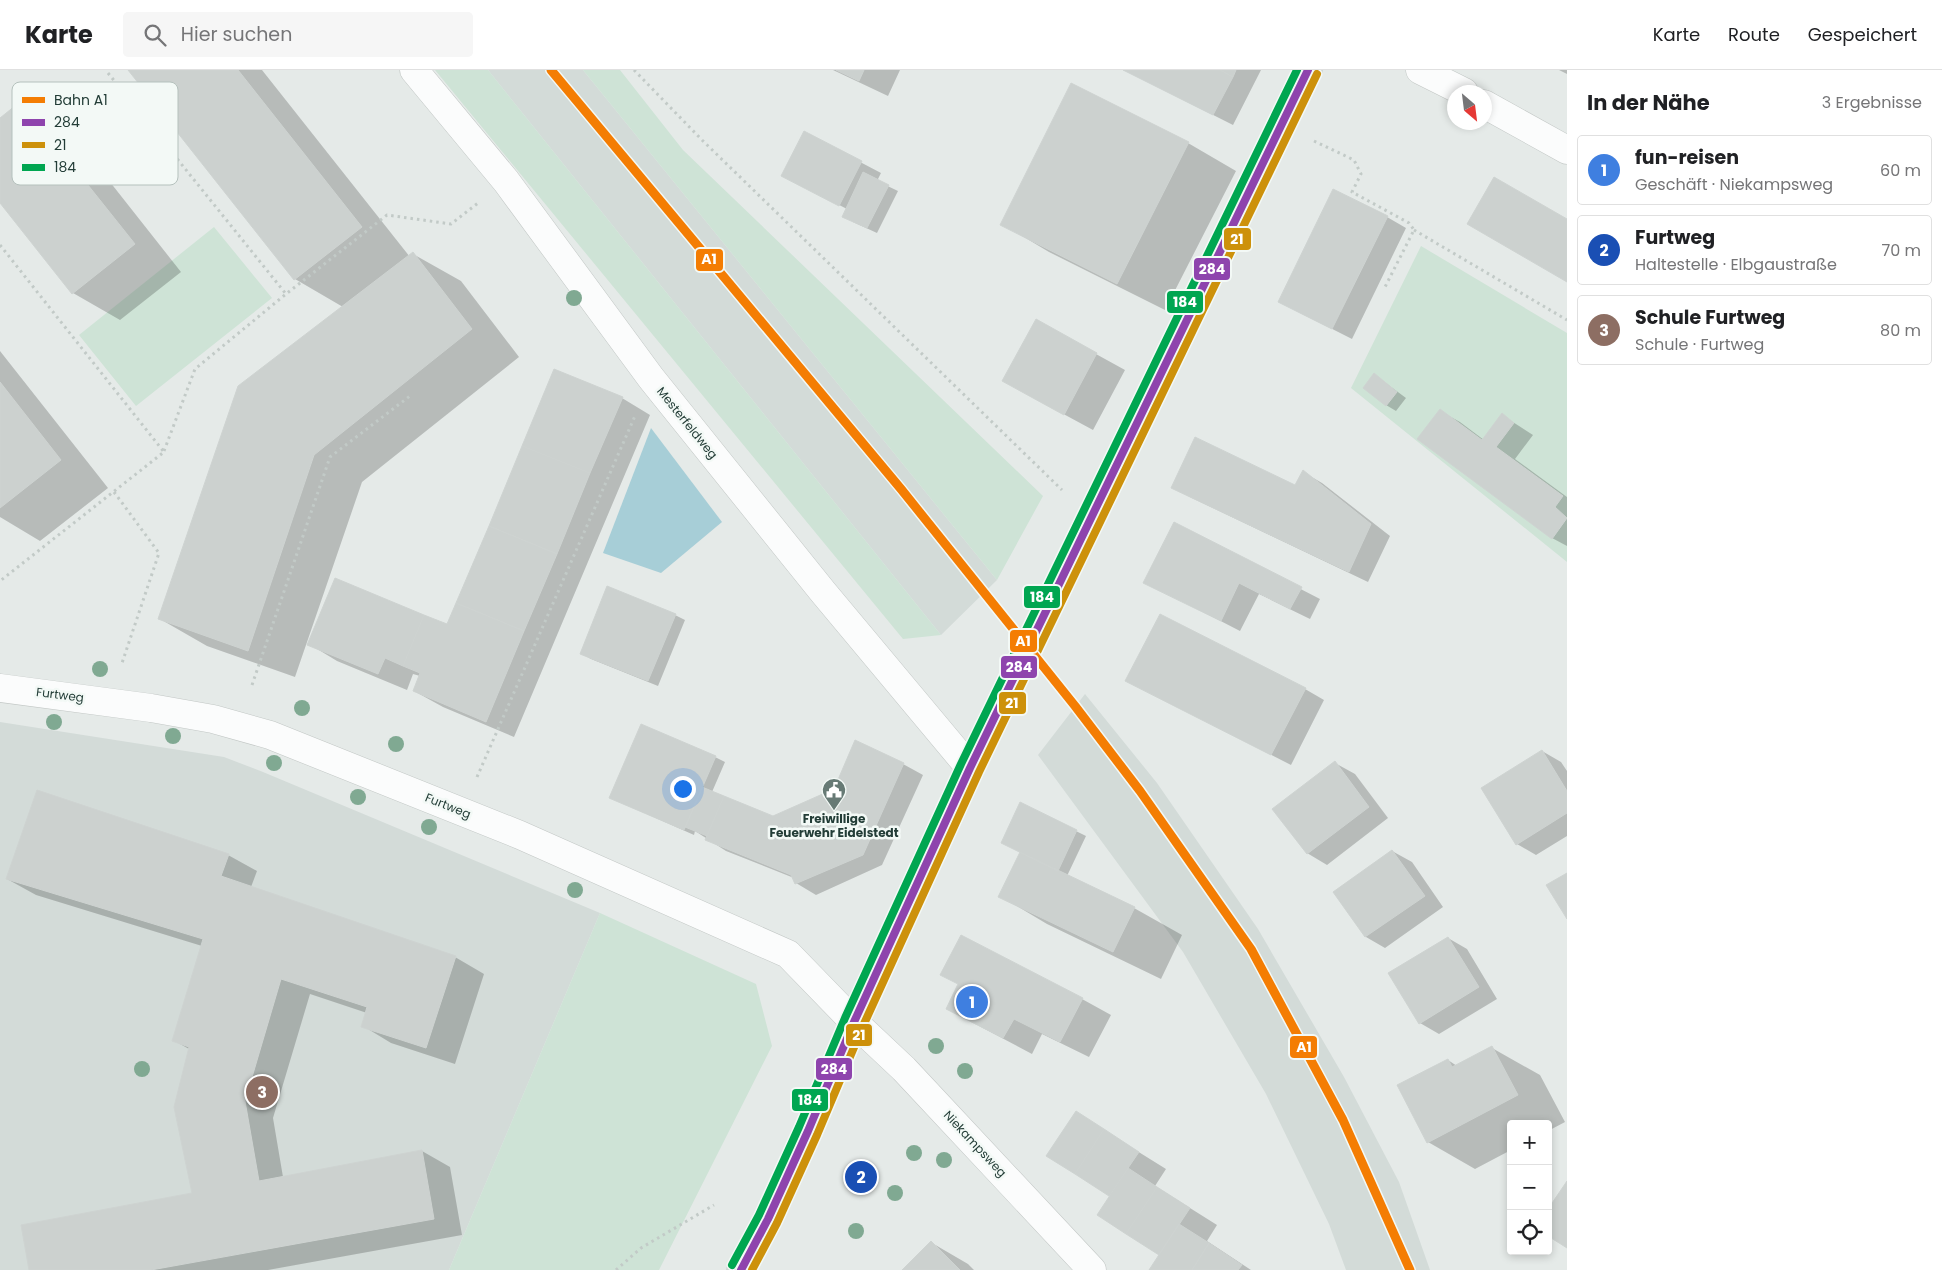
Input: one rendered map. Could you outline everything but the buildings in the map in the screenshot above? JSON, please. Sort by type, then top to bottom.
[{"type":"main road","points":[[741,1270],[768,1219],[854,1022],[970,768],[1308,70]]},
{"type":"street","name":"Mesterfeldweg","points":[[414,70],[506,181],[651,378],[823,592],[970,768]]},
{"type":"street","points":[[1420,70],[1450,85]]},
{"type":"street","points":[[1492,108],[1567,150]]},
{"type":"street","name":"Furtweg","points":[[0,688],[77,697],[204,717],[270,735],[520,835],[788,954],[854,1022]]},
{"type":"street","name":"Niekampsweg","points":[[854,1022],[904,1069],[1092,1270]]},
{"type":"path","points":[[634,70],[1062,490]]},
{"type":"path","points":[[638,76],[642,70]]},
{"type":"path","points":[[108,73],[115,82]]},
{"type":"path","points":[[1310,139],[1354,160],[1361,174],[1352,192],[1409,223],[1414,230],[1567,320]]},
{"type":"path","points":[[178,160],[286,294]]},
{"type":"path","points":[[0,581],[164,452],[195,368],[286,294],[387,215],[451,224],[506,181]]},
{"type":"path","points":[[1385,287],[1414,230]]},
{"type":"path","points":[[0,245],[164,452]]},
{"type":"path","points":[[477,777],[651,378]]},
{"type":"path","points":[[252,685],[330,457],[410,396]]},
{"type":"path","points":[[114,492],[159,553],[121,666]]},
{"type":"path","points":[[616,1270],[641,1248],[714,1205]]},
{"type":"shaded area","points":[[488,70],[583,70],[997,580],[941,635]]},
{"type":"shaded area","points":[[1085,694],[1157,783],[1258,929],[1344,1077],[1399,1182],[1430,1270],[1346,1270],[1329,1224],[1266,1094],[1183,952],[1038,755]]},
{"type":"shaded area","points":[[0,722],[224,757],[600,913],[449,1270],[0,1270]]},
{"type":"green space","points":[[435,70],[488,70],[941,635],[903,639]]},
{"type":"green space","points":[[583,70],[620,70],[683,150],[1043,496],[997,580]]},
{"type":"green space","points":[[214,227],[272,298],[136,406],[79,335]]},
{"type":"green space","points":[[1421,246],[1567,333],[1567,562],[1351,388]]},
{"type":"green space","points":[[600,913],[756,984],[772,1046],[659,1270],[449,1270]]},
{"type":"water","points":[[651,428],[722,522],[661,573],[603,553]]},
{"type":"rail line","name":"A1","points":[[551,70],[901,489],[1075,706],[1140,791],[1251,949],[1343,1120],[1410,1270]]},
{"type":"transit line","name":"184","points":[[732,1265],[759,1215],[845,1018],[961,764],[1297,70]]},
{"type":"transit line","name":"284","points":[[741,1270],[768,1219],[854,1022],[970,768],[1308,70]]},
{"type":"transit line","name":"21","points":[[752,1270],[777,1223],[863,1026],[979,772],[1317,74]]},
{"type":"place","name":"Freiwillige Feuerwehr Eidelstedt","points":[[834,811]]},
{"type":"place","name":"fun-reisen","points":[[972,1002]]},
{"type":"place","name":"Schule Furtweg","points":[[262,1092]]},
{"type":"place","name":"Furtweg","points":[[861,1177]]}]
